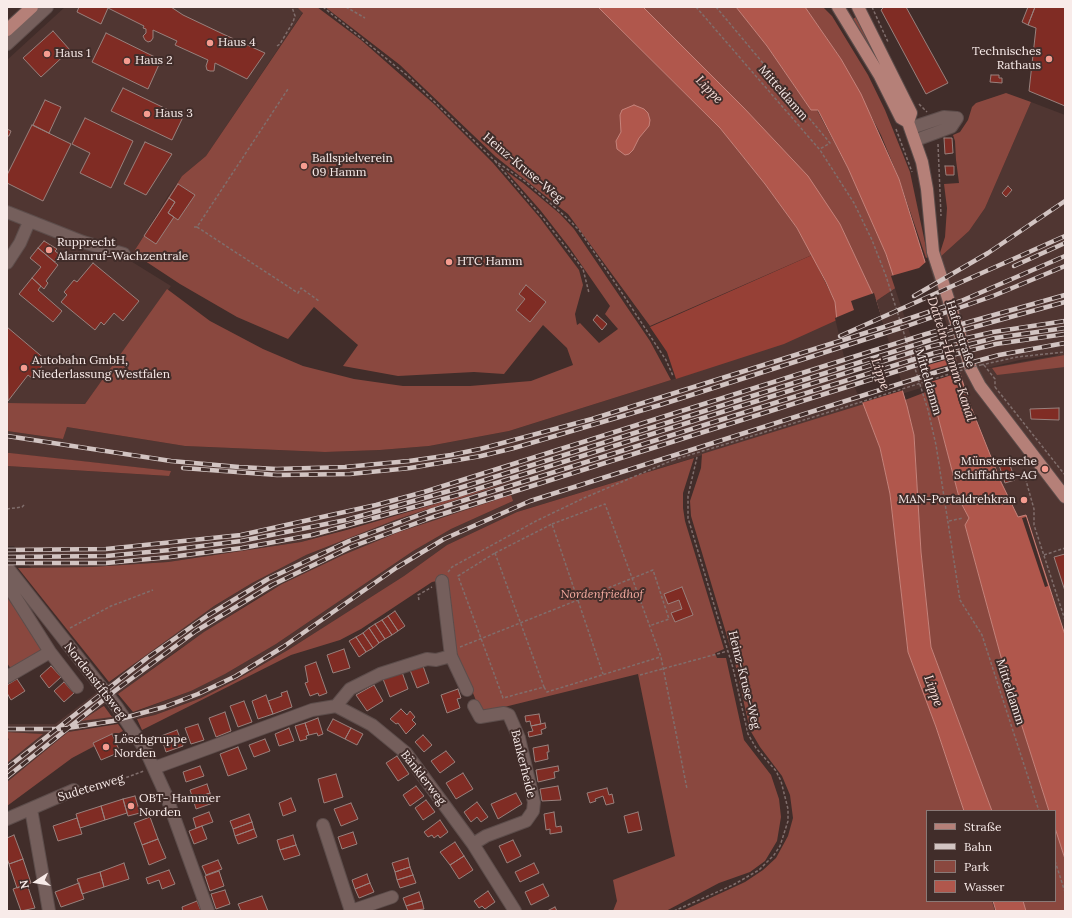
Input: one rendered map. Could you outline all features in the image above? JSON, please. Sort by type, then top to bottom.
[{"type":"main road","points":[[7,30],[32,7]]},
{"type":"main road","name":"Hafenstraße","points":[[838,7],[880,76],[901,118],[910,125]]},
{"type":"main road","name":"Hafenstraße","points":[[859,7],[911,114],[910,125],[916,140],[927,189],[933,252],[971,369],[980,386],[1065,497]]},
{"type":"street","points":[[7,44],[47,7]]},
{"type":"street","points":[[910,125],[944,117],[957,118],[951,127],[916,140]]},
{"type":"street","points":[[7,212],[29,222],[124,254]]},
{"type":"street","points":[[7,262],[20,243],[29,222]]},
{"type":"street","name":"Nordenstiftsweg","points":[[8,571],[133,729],[154,768],[166,796],[208,911]]},
{"type":"street","points":[[442,581],[451,656],[467,690]]},
{"type":"street","name":"Nordenstiftsweg","points":[[7,584],[50,652],[77,687]]},
{"type":"street","points":[[7,677],[50,652]]},
{"type":"street","points":[[154,768],[312,710],[336,706],[350,689],[380,674],[427,659],[436,660],[451,656]]},
{"type":"street","name":"Bänklerweg","points":[[336,706],[372,725],[406,753],[473,844],[510,908]]},
{"type":"street","name":"Bankerheide","points":[[473,844],[486,836],[526,821],[533,811],[534,802],[519,738],[509,715],[502,713],[480,717],[474,706]]},
{"type":"street","name":"Sudetenweg","points":[[7,819],[74,790]]},
{"type":"street","points":[[32,809],[49,911]]},
{"type":"street","points":[[323,825],[351,911],[392,897]]},
{"type":"path","points":[[277,46],[280,44],[294,22],[295,16],[292,7]]},
{"type":"path","name":"Heinz-Kruse-Weg","points":[[323,7],[409,77],[494,160],[526,182],[568,218],[579,230],[666,360],[673,376]]},
{"type":"path","points":[[346,7],[365,18]]},
{"type":"path","name":"Mitteldamm","points":[[696,7],[820,150],[854,203],[872,240],[886,276],[928,410],[936,445],[949,520],[960,600],[982,635],[1039,810]]},
{"type":"path","points":[[716,7],[830,143],[820,150]]},
{"type":"path","points":[[197,227],[288,89]]},
{"type":"path","points":[[494,160],[544,218],[582,269],[589,293]]},
{"type":"path","points":[[194,227],[197,227],[298,293],[301,288],[319,301]]},
{"type":"path","points":[[419,600],[418,595],[442,581],[452,567],[536,521],[584,498],[673,460],[959,371],[1017,357],[1065,352]]},
{"type":"path","points":[[984,365],[995,379],[995,387]]},
{"type":"path","points":[[990,381],[1065,475]]},
{"type":"path","name":"Heinz-Kruse-Weg","points":[[674,911],[733,885],[759,870],[774,855],[780,846],[788,821],[787,803],[781,781],[776,771],[756,748],[748,734],[728,651],[688,518],[688,496],[696,467],[697,457]]},
{"type":"path","points":[[1040,463],[1025,477],[1034,509],[1034,525],[1065,620]]},
{"type":"path","points":[[7,509],[22,507],[25,504]]},
{"type":"path","points":[[544,687],[503,698],[482,637],[458,576],[495,553],[552,524],[605,504],[661,657],[687,789]]},
{"type":"path","points":[[949,520],[963,518]]},
{"type":"path","points":[[552,524],[579,599],[603,674]]},
{"type":"path","points":[[1044,555],[1065,548]]},
{"type":"path","points":[[495,553],[547,692],[661,657]]},
{"type":"path","points":[[451,656],[456,648],[653,570],[669,619],[649,626]]},
{"type":"path","points":[[59,634],[111,606],[153,590]]},
{"type":"path","points":[[640,675],[728,651]]},
{"type":"path","name":"Sudetenweg","points":[[74,790],[84,793],[154,768]]},
{"type":"path","points":[[1056,864],[1065,892]]},
{"type":"shaded area","points":[[65,7],[297,7],[303,12],[206,156],[182,176],[129,260],[171,286],[85,404],[7,403],[7,60]]},
{"type":"shaded area","points":[[1031,102],[1065,115],[1065,635],[1026,516],[1018,517],[1001,482],[960,376],[517,512],[447,545],[404,576],[288,650],[236,680],[201,698],[155,715],[68,732],[7,782],[7,763],[42,734],[7,732],[7,724],[55,724],[195,618],[252,583],[306,555],[395,520],[490,488],[301,542],[168,562],[92,567],[31,568],[14,546],[7,546],[7,466],[168,476],[170,471],[7,453],[7,431],[63,439],[67,427],[185,446],[325,452],[429,446],[509,431],[702,370],[881,298],[938,259],[969,231],[985,208]],"holes":[[[1058,355],[983,369],[1020,360]],[[513,501],[451,529],[413,551],[276,644],[225,674],[191,691],[135,712],[82,721],[178,650],[251,602],[282,584],[343,555]]]},
{"type":"shaded area","points":[[812,255],[835,302],[837,320],[784,344],[676,379],[667,352],[650,327]]},
{"type":"green space","points":[[297,7],[317,7],[361,40],[435,105],[493,163],[540,218],[579,270],[583,285],[575,314],[577,325],[580,323],[599,343],[618,329],[605,314],[610,306],[569,247],[541,211],[506,171],[523,183],[560,214],[574,229],[650,341],[671,380],[509,431],[429,446],[380,450],[325,452],[185,446],[67,427],[63,439],[7,431],[7,403],[85,404],[167,289],[210,321],[263,349],[303,366],[354,379],[403,386],[470,386],[531,381],[573,365],[567,348],[543,325],[504,374],[474,372],[398,376],[343,366],[358,345],[314,307],[288,339],[237,317],[180,284],[133,253],[182,176],[206,156],[303,13]]},
{"type":"green space","points":[[325,7],[598,7],[720,128],[765,184],[797,228],[812,255],[650,326],[568,214],[496,157],[400,65]]},
{"type":"green space","points":[[643,7],[736,7],[767,46],[811,110],[817,110],[848,168],[886,254],[897,287],[876,301],[840,224],[744,108]]},
{"type":"green space","points":[[805,7],[823,7],[832,16],[868,75],[885,110],[910,172],[928,257],[926,258],[899,179],[881,135],[841,59]]},
{"type":"green space","points":[[856,17],[870,40],[885,74],[853,19]]},
{"type":"green space","points":[[1006,93],[1031,102],[985,208],[969,231],[938,259],[945,237],[947,208],[944,184],[959,183],[955,141],[953,135],[960,132],[968,120],[972,107],[976,103]]},
{"type":"green space","points":[[1065,355],[1065,367],[997,375],[992,368]]},
{"type":"green space","points":[[931,390],[960,501],[969,518],[965,525],[1007,679],[1049,810],[992,810],[931,647],[921,552],[914,435],[905,400]]},
{"type":"green space","points":[[864,404],[880,448],[890,494],[908,652],[936,727],[964,810],[926,810],[926,902],[992,902],[995,911],[682,911],[745,882],[763,870],[776,858],[788,836],[793,818],[790,795],[782,776],[760,747],[750,730],[735,663],[691,516],[690,501],[701,468],[702,454]]},
{"type":"green space","points":[[7,453],[171,471],[169,476],[7,466]]},
{"type":"green space","name":"Nordenfriedhof","points":[[694,458],[683,493],[683,508],[685,521],[724,649],[715,653],[717,658],[726,658],[744,740],[771,775],[779,799],[781,817],[777,841],[765,861],[750,872],[719,883],[666,911],[613,911],[617,901],[613,880],[675,856],[638,674],[484,712],[479,708],[454,646],[446,579],[432,582],[361,629],[340,640],[291,655],[142,730],[137,719],[155,715],[201,698],[236,680],[288,650],[404,576],[447,545],[517,512]]},
{"type":"green space","points":[[507,483],[395,520],[306,555],[252,583],[214,606],[109,682],[18,568],[92,567],[168,562],[301,542]]},
{"type":"green space","points":[[511,495],[513,501],[451,529],[413,551],[276,644],[225,674],[191,691],[133,712],[118,694],[204,632],[282,584],[343,555],[399,532]]},
{"type":"green space","points":[[7,597],[43,649],[11,669],[7,663]]},
{"type":"green space","points":[[104,706],[112,717],[81,721],[102,707]]},
{"type":"green space","points":[[118,724],[123,731],[72,758],[7,806],[7,782],[68,732]]},
{"type":"green space","points":[[7,732],[43,734],[7,763],[7,741],[9,739],[7,738]]},
{"type":"green space","points":[[1056,831],[1065,859],[1065,911],[1026,911],[1023,902],[1056,902]]},
{"type":"water","name":"Lippe","points":[[598,7],[643,7],[744,108],[808,176],[840,224],[876,301],[907,406],[914,435],[921,552],[931,647],[992,810],[964,810],[936,727],[908,652],[890,494],[880,448],[848,364],[837,321],[835,302],[797,228],[765,184],[720,128]]},
{"type":"water","name":"Datteln-Hamm-Kanal","points":[[736,7],[805,7],[841,59],[861,94],[899,179],[969,402],[1001,482],[1018,517],[1026,515],[1065,635],[1065,859],[1056,831],[1056,810],[1049,810],[1007,679],[965,525],[969,518],[960,501],[931,390],[886,254],[848,168],[818,110],[811,110],[767,46]]},
{"type":"water","points":[[634,105],[644,109],[648,113],[650,120],[649,126],[639,138],[633,150],[629,154],[625,155],[617,149],[616,141],[621,132],[620,115],[622,110]]},
{"type":"water","points":[[993,902],[1023,902],[1026,911],[996,911]]},
{"type":"pier","points":[[927,257],[956,357],[921,367],[891,276],[919,268],[927,261]]},
{"type":"pier","points":[[874,293],[904,390],[861,403],[846,365],[835,318],[854,310],[851,301]]},
{"type":"pier","points":[[958,362],[961,372],[927,383],[923,372]]},
{"type":"pier","points":[[1026,517],[1048,586],[1045,587],[1022,518]]},
{"type":"building","name":"Haus 4","points":[[79,7],[171,7],[183,15],[265,53],[247,79],[215,63],[214,71],[210,71],[207,70],[206,66],[208,60],[175,45],[177,41],[153,30],[153,38],[148,42],[143,36],[146,33],[146,29],[143,28],[144,26],[108,8],[101,24],[77,12]]},
{"type":"building","points":[[884,7],[906,7],[948,83],[926,94],[881,10]]},
{"type":"building","points":[[1028,7],[1035,7],[1028,25],[1022,22]]},
{"type":"building","name":"Technisches Rathaus","points":[[1035,7],[1065,7],[1065,106],[1029,91],[1036,28],[1028,25]]},
{"type":"building","name":"Haus 1","points":[[53,31],[70,50],[41,77],[23,58]]},
{"type":"building","name":"Haus 2","points":[[106,33],[161,60],[148,89],[92,62]]},
{"type":"building","points":[[991,75],[999,75],[999,78],[1002,78],[1002,83],[990,82]]},
{"type":"building","name":"Haus 3","points":[[123,88],[183,117],[172,140],[111,111]]},
{"type":"building","points":[[45,100],[61,107],[49,133],[33,125]]},
{"type":"building","points":[[85,118],[133,141],[111,188],[80,173],[90,153],[72,144]]},
{"type":"building","points":[[32,125],[71,144],[43,201],[7,183],[7,175]]},
{"type":"building","points":[[7,129],[11,131],[9,136],[7,136]]},
{"type":"building","points":[[944,138],[952,138],[953,153],[945,154]]},
{"type":"building","points":[[145,142],[172,154],[146,195],[124,184]]},
{"type":"building","points":[[945,166],[954,166],[954,175],[946,175]]},
{"type":"building","points":[[178,184],[195,195],[178,220],[168,213],[175,202],[169,198]]},
{"type":"building","points":[[1008,186],[1012,190],[1006,197],[1002,193]]},
{"type":"building","points":[[169,198],[175,202],[168,213],[174,217],[156,244],[144,236]]},
{"type":"building","points":[[44,241],[57,249],[55,251],[60,255],[55,262],[38,248]]},
{"type":"building","points":[[38,248],[58,265],[46,281],[48,283],[44,289],[32,278],[41,267],[30,258]]},
{"type":"building","points":[[93,263],[139,301],[123,321],[114,313],[104,325],[101,322],[95,330],[61,302],[67,295],[64,292],[74,280],[77,282]]},
{"type":"building","points":[[32,278],[41,286],[38,290],[62,311],[53,322],[19,294]]},
{"type":"building","points":[[526,285],[546,302],[530,322],[516,310],[525,299],[519,294]]},
{"type":"building","points":[[597,315],[607,324],[602,330],[593,320]]},
{"type":"building","name":"Autobahn GmbH, Niederlassung Westfalen","points":[[7,327],[46,360],[33,379],[28,375],[8,401]]},
{"type":"building","points":[[1059,408],[1059,420],[1031,419],[1030,409]]},
{"type":"building","points":[[1009,462],[1015,480],[1005,483],[999,465]]},
{"type":"building","points":[[1065,554],[1065,591],[1054,557]]},
{"type":"building","points":[[682,587],[693,615],[675,622],[671,613],[682,609],[679,600],[668,604],[664,594]]},
{"type":"building","points":[[395,611],[405,626],[398,631],[388,616]]},
{"type":"building","points":[[388,616],[398,631],[392,635],[382,620]]},
{"type":"building","points":[[382,620],[392,635],[385,639],[375,624]]},
{"type":"building","points":[[375,624],[385,639],[379,643],[369,628]]},
{"type":"building","points":[[369,628],[379,643],[373,648],[363,633]]},
{"type":"building","points":[[363,633],[373,648],[366,652],[356,637]]},
{"type":"building","points":[[356,637],[366,652],[359,657],[349,641]]},
{"type":"building","points":[[344,649],[350,668],[333,673],[327,655]]},
{"type":"building","points":[[316,662],[327,693],[319,696],[318,693],[310,696],[305,683],[308,682],[305,666]]},
{"type":"building","points":[[51,666],[61,677],[49,688],[40,676]]},
{"type":"building","points":[[423,666],[429,683],[417,688],[410,670]]},
{"type":"building","points":[[402,672],[408,689],[390,697],[383,679]]},
{"type":"building","points":[[17,679],[25,691],[11,700],[7,693],[7,685]]},
{"type":"building","points":[[64,682],[74,693],[64,702],[54,691]]},
{"type":"building","points":[[374,685],[383,701],[367,711],[356,695]]},
{"type":"building","points":[[458,689],[461,698],[457,699],[460,708],[447,713],[441,695]]},
{"type":"building","points":[[287,691],[292,707],[273,714],[268,701],[282,696],[281,693]]},
{"type":"building","points":[[266,695],[273,714],[258,719],[252,701]]},
{"type":"building","points":[[244,701],[252,722],[238,727],[230,706]]},
{"type":"building","points":[[401,709],[407,715],[410,711],[415,717],[412,720],[416,724],[406,734],[398,723],[396,724],[390,719]]},
{"type":"building","points":[[225,712],[231,731],[216,737],[209,718]]},
{"type":"building","points":[[539,714],[541,724],[531,726],[530,721],[526,722],[525,716]]},
{"type":"building","points":[[318,718],[323,734],[318,736],[317,733],[309,735],[305,723]]},
{"type":"building","points":[[333,719],[351,728],[345,739],[327,730]]},
{"type":"building","points":[[305,723],[309,735],[306,736],[307,739],[300,741],[295,726]]},
{"type":"building","points":[[545,723],[546,728],[541,730],[542,734],[529,737],[528,732],[533,731],[531,726]]},
{"type":"building","points":[[198,724],[204,740],[191,744],[185,728]]},
{"type":"building","points":[[289,728],[294,741],[279,746],[275,734]]},
{"type":"building","points":[[351,728],[363,734],[357,745],[345,739]]},
{"type":"building","points":[[177,730],[183,746],[166,752],[161,736]]},
{"type":"building","name":"Löschgruppe Norden","points":[[112,734],[120,752],[101,760],[93,743]]},
{"type":"building","points":[[423,735],[432,745],[424,752],[415,742]]},
{"type":"building","points":[[265,739],[270,751],[254,757],[249,745]]},
{"type":"building","points":[[548,745],[548,759],[535,762],[533,748]]},
{"type":"building","points":[[238,747],[247,769],[228,776],[220,754]]},
{"type":"building","points":[[446,751],[455,762],[440,773],[431,761]]},
{"type":"building","points":[[397,756],[409,774],[398,781],[386,763]]},
{"type":"building","points":[[200,766],[204,776],[186,782],[183,772]]},
{"type":"building","points":[[558,766],[559,771],[554,772],[555,778],[538,782],[536,770]]},
{"type":"building","points":[[463,773],[473,789],[456,799],[446,783]]},
{"type":"building","points":[[336,774],[343,797],[324,803],[318,779]]},
{"type":"building","points":[[207,784],[210,793],[193,799],[190,790]]},
{"type":"building","points":[[416,786],[424,796],[410,806],[403,795]]},
{"type":"building","points":[[558,786],[561,800],[542,801],[540,789]]},
{"type":"building","points":[[607,788],[609,795],[612,794],[614,803],[606,805],[603,796],[590,803],[587,793]]},
{"type":"building","points":[[210,793],[213,803],[196,809],[193,799]]},
{"type":"building","points":[[516,793],[522,804],[498,819],[491,804]]},
{"type":"building","name":"OBT- Hammer Norden","points":[[135,796],[140,813],[128,816],[123,799]]},
{"type":"building","points":[[291,798],[296,811],[283,816],[279,803]]},
{"type":"building","points":[[123,799],[127,813],[105,820],[101,806]]},
{"type":"building","points":[[426,800],[435,812],[423,820],[415,808]]},
{"type":"building","points":[[477,802],[488,817],[481,822],[477,817],[471,822],[464,812]]},
{"type":"building","points":[[351,803],[358,819],[341,826],[334,809]]},
{"type":"building","points":[[101,806],[105,820],[80,828],[76,814]]},
{"type":"building","points":[[209,812],[213,822],[196,828],[193,818]]},
{"type":"building","points":[[554,812],[556,827],[561,826],[562,832],[550,834],[550,829],[546,830],[544,814]]},
{"type":"building","points":[[638,812],[642,830],[628,833],[624,816]]},
{"type":"building","points":[[249,814],[252,822],[233,829],[230,821]]},
{"type":"building","points":[[150,817],[158,839],[142,845],[134,823]]},
{"type":"building","points":[[77,818],[82,834],[58,841],[53,826]]},
{"type":"building","points":[[440,820],[448,832],[440,838],[438,835],[434,838],[432,835],[428,837],[424,832]]},
{"type":"building","points":[[252,822],[254,829],[235,836],[233,829]]},
{"type":"building","points":[[202,826],[207,839],[194,844],[189,831]]},
{"type":"building","points":[[254,829],[257,837],[238,844],[235,836]]},
{"type":"building","points":[[353,832],[357,844],[342,849],[338,837]]},
{"type":"building","points":[[14,835],[23,859],[9,864],[7,858],[7,838]]},
{"type":"building","points":[[293,835],[296,845],[280,850],[277,840]]},
{"type":"building","points":[[158,839],[166,858],[149,865],[142,845]]},
{"type":"building","points":[[513,840],[521,856],[507,863],[499,846]]},
{"type":"building","points":[[455,842],[464,856],[450,865],[440,852]]},
{"type":"building","points":[[296,845],[300,855],[284,860],[280,850]]},
{"type":"building","points":[[464,856],[473,870],[459,879],[450,865]]},
{"type":"building","points":[[408,858],[410,867],[395,872],[392,863]]},
{"type":"building","points":[[23,859],[31,883],[17,888],[9,864]]},
{"type":"building","points":[[218,860],[222,869],[206,875],[202,866]]},
{"type":"building","points":[[124,863],[129,879],[104,887],[100,872]]},
{"type":"building","points":[[534,863],[539,873],[520,882],[515,872]]},
{"type":"building","points":[[410,867],[413,875],[397,880],[395,872]]},
{"type":"building","points":[[169,870],[175,884],[162,889],[159,880],[148,884],[146,878]]},
{"type":"building","points":[[219,871],[224,886],[210,891],[205,876]]},
{"type":"building","points":[[100,872],[104,887],[82,894],[77,879]]},
{"type":"building","points":[[367,874],[370,883],[355,889],[352,880]]},
{"type":"building","points":[[413,875],[416,883],[400,888],[397,880]]},
{"type":"building","points":[[79,883],[84,899],[61,907],[55,892]]},
{"type":"building","points":[[370,883],[374,892],[359,898],[355,889]]},
{"type":"building","points":[[27,884],[35,908],[21,911],[13,889]]},
{"type":"building","points":[[543,884],[549,896],[531,905],[525,892]]},
{"type":"building","points":[[225,890],[230,904],[216,909],[211,894]]},
{"type":"building","points":[[488,891],[495,902],[485,909],[482,906],[479,908],[474,901]]},
{"type":"building","points":[[419,892],[422,901],[406,906],[403,898]]},
{"type":"building","points":[[262,896],[268,911],[241,911],[238,904]]},
{"type":"building","points":[[197,901],[201,911],[183,911],[182,907]]},
{"type":"building","points":[[422,901],[424,909],[408,911],[406,906]]},
{"type":"building","points":[[555,907],[557,911],[547,911]]},
{"type":"railway","points":[[914,296],[988,253],[1065,201]]},
{"type":"railway","points":[[840,336],[1065,236]]},
{"type":"railway","points":[[1014,266],[1065,243]]},
{"type":"railway","points":[[7,436],[171,461],[277,469],[345,467],[409,461],[451,455],[480,449],[592,419],[881,328],[961,301],[1065,256]]},
{"type":"railway","points":[[183,468],[277,475],[350,474],[410,468],[481,456],[514,448],[660,405],[904,327],[993,296],[1065,266]]},
{"type":"railway","points":[[7,550],[106,549],[241,535],[376,505],[424,492],[926,334],[1065,295]]},
{"type":"railway","points":[[7,557],[106,556],[170,550],[241,541],[346,520],[456,489],[956,332],[1065,302]]},
{"type":"railway","points":[[7,563],[106,563],[242,548],[312,535],[458,495],[932,346],[993,332],[1065,321]]},
{"type":"railway","points":[[7,768],[147,658],[207,616],[268,579],[349,541],[430,511],[934,353],[995,338],[1065,328]]},
{"type":"railway","points":[[7,777],[116,690],[196,631],[272,585],[351,547],[433,517],[936,359],[996,344],[1065,334]]},
{"type":"railway","points":[[7,729],[61,729],[113,721],[164,707],[198,694],[236,676],[283,647],[396,568],[444,539],[530,501],[940,371],[999,355],[1065,343]]},
{"type":"place","name":"Haus 4","points":[[210,43]]},
{"type":"place","name":"Haus 1","points":[[47,54]]},
{"type":"place","name":"Technisches Rathaus","points":[[1049,59]]},
{"type":"place","name":"Haus 2","points":[[127,61]]},
{"type":"place","name":"Haus 3","points":[[147,114]]},
{"type":"place","name":"Ballspielverein 09 Hamm","points":[[304,166]]},
{"type":"place","name":"Rupprecht Alarmruf-Wachzentrale","points":[[49,250]]},
{"type":"place","name":"HTC Hamm","points":[[449,262]]},
{"type":"place","name":"Autobahn GmbH, Niederlassung Westfalen","points":[[24,368]]},
{"type":"place","name":"Münsterische Schiffahrts-AG","points":[[1045,469]]},
{"type":"place","name":"MAN-Portaldrehkran","points":[[1024,500]]},
{"type":"place","name":"Löschgruppe Norden","points":[[106,747]]},
{"type":"place","name":"OBT- Hammer Norden","points":[[131,806]]}]
